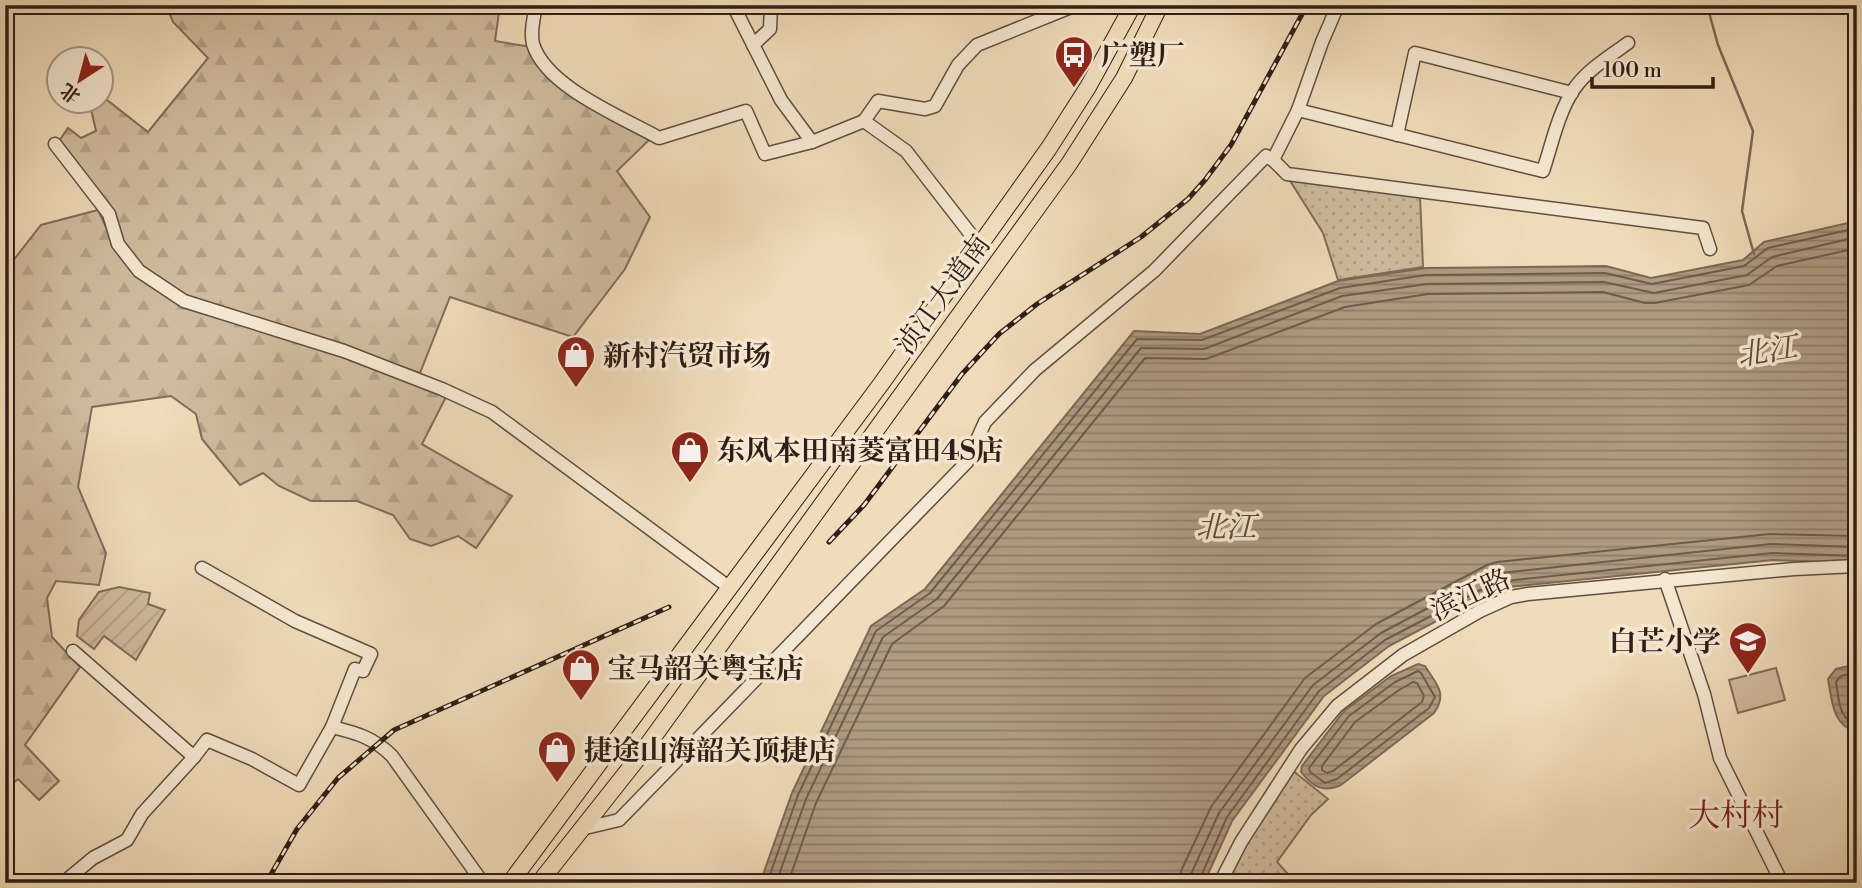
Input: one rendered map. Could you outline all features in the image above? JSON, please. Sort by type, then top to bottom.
[{"type":"main road","name":"浈江大道南","points":[[510,883],[881,384],[1049,148],[1088,87],[1133,5]]},
{"type":"main road","name":"浈江大道南","points":[[539,883],[638,758],[1069,164],[1124,78],[1160,5]]},
{"type":"main road","points":[[730,588],[751,603]]},
{"type":"main road","points":[[561,815],[581,829]]},
{"type":"street","points":[[536,5],[532,37],[541,60],[552,73],[582,96],[659,138],[746,111],[765,154],[812,142],[864,121],[878,101],[925,109],[935,106],[958,65],[977,45],[1076,5]]},
{"type":"street","points":[[733,5],[781,100],[812,142]]},
{"type":"street","points":[[753,45],[770,29],[771,5]]},
{"type":"street","points":[[1273,160],[1298,110],[1338,5]]},
{"type":"street","points":[[1298,110],[1543,171],[1562,110],[1572,93],[1601,61],[1628,43]]},
{"type":"street","points":[[1397,135],[1415,53],[1572,93]]},
{"type":"street","points":[[864,121],[906,150],[979,245]]},
{"type":"street","points":[[55,144],[108,214],[118,244],[139,271],[184,302],[344,351],[442,389],[492,412],[730,588]]},
{"type":"street","points":[[581,829],[620,820],[967,462],[985,422],[1035,370],[1154,271],[1266,156],[1287,174],[1703,228],[1710,249]]},
{"type":"street","name":"滨江路","points":[[1220,883],[1241,842],[1301,750],[1337,706],[1403,655],[1480,611],[1511,597],[1665,579],[1857,566]]},
{"type":"street","points":[[63,883],[93,858],[127,840],[142,814],[207,740],[252,759],[299,785],[332,727],[355,669],[363,671],[371,654],[295,621],[202,568]]},
{"type":"street","points":[[1665,579],[1704,694],[1720,758],[1782,883]]},
{"type":"street","points":[[73,651],[194,757]]},
{"type":"street","points":[[332,727],[362,734],[379,743],[392,756],[483,883]]},
{"type":"green space","points":[[166,5],[500,5],[495,41],[531,47],[547,75],[651,138],[617,171],[650,217],[625,269],[573,337],[450,297],[420,373],[186,298],[142,267],[120,241],[59,141],[68,128],[81,138],[96,131],[93,116],[116,116],[116,107],[148,132],[208,58],[173,22]]},
{"type":"green space","points":[[1287,176],[1420,195],[1423,267],[1338,280],[1323,233]]},
{"type":"green space","points":[[98,210],[114,244],[135,276],[182,305],[343,357],[446,397],[422,444],[512,496],[476,548],[458,536],[431,546],[410,539],[393,515],[357,501],[311,501],[279,486],[263,473],[240,485],[202,439],[196,414],[171,396],[92,407],[78,487],[106,553],[99,585],[56,581],[47,598],[52,637],[80,667],[25,745],[59,781],[39,800],[18,779],[5,790],[5,271],[41,225]]},
{"type":"green space","points":[[119,587],[150,593],[148,604],[165,610],[136,660],[104,636],[94,649],[77,636],[79,620],[99,592]]},
{"type":"green space","points":[[1776,668],[1785,700],[1738,713],[1729,680]]},
{"type":"green space","points":[[1292,770],[1328,799],[1311,815],[1277,862],[1296,883],[1226,883],[1245,844]]},
{"type":"water","name":"北江","points":[[1857,221],[1857,563],[1773,560],[1499,588],[1389,646],[1324,696],[1232,821],[1204,883],[760,883],[792,793],[871,626],[925,589],[1134,331],[1200,334],[1338,281],[1426,268],[1606,266],[1651,278],[1743,260],[1764,242]]},
{"type":"water","points":[[1418,664],[1425,666],[1439,689],[1440,700],[1434,713],[1341,785],[1319,787],[1301,772],[1302,766],[1344,711],[1391,676]]},
{"type":"water","points":[[1857,664],[1856,732],[1842,724],[1834,711],[1828,679],[1836,669]]},
{"type":"waterway","points":[[1707,5],[1718,45],[1753,131],[1742,211],[1754,254]]},
{"type":"railway","points":[[829,542],[864,505],[962,374],[999,334],[1037,304],[1141,237],[1188,199],[1205,180],[1231,145],[1307,5]]},
{"type":"railway","points":[[266,883],[297,829],[338,778],[394,730],[669,607]]},
{"type":"place","name":"广塑厂","points":[[1074,89]]},
{"type":"place","name":"新村汽贸市场","points":[[576,389]]},
{"type":"place","name":"东风本田南菱富田4S店","points":[[690,484]]},
{"type":"place","name":"白芒小学","points":[[1748,675]]},
{"type":"place","name":"宝马韶关粤宝店","points":[[581,702]]},
{"type":"place","name":"捷途山海韶关顶捷店","points":[[557,784]]},
{"type":"district","name":"大村村","points":[[1736,815]]}]
